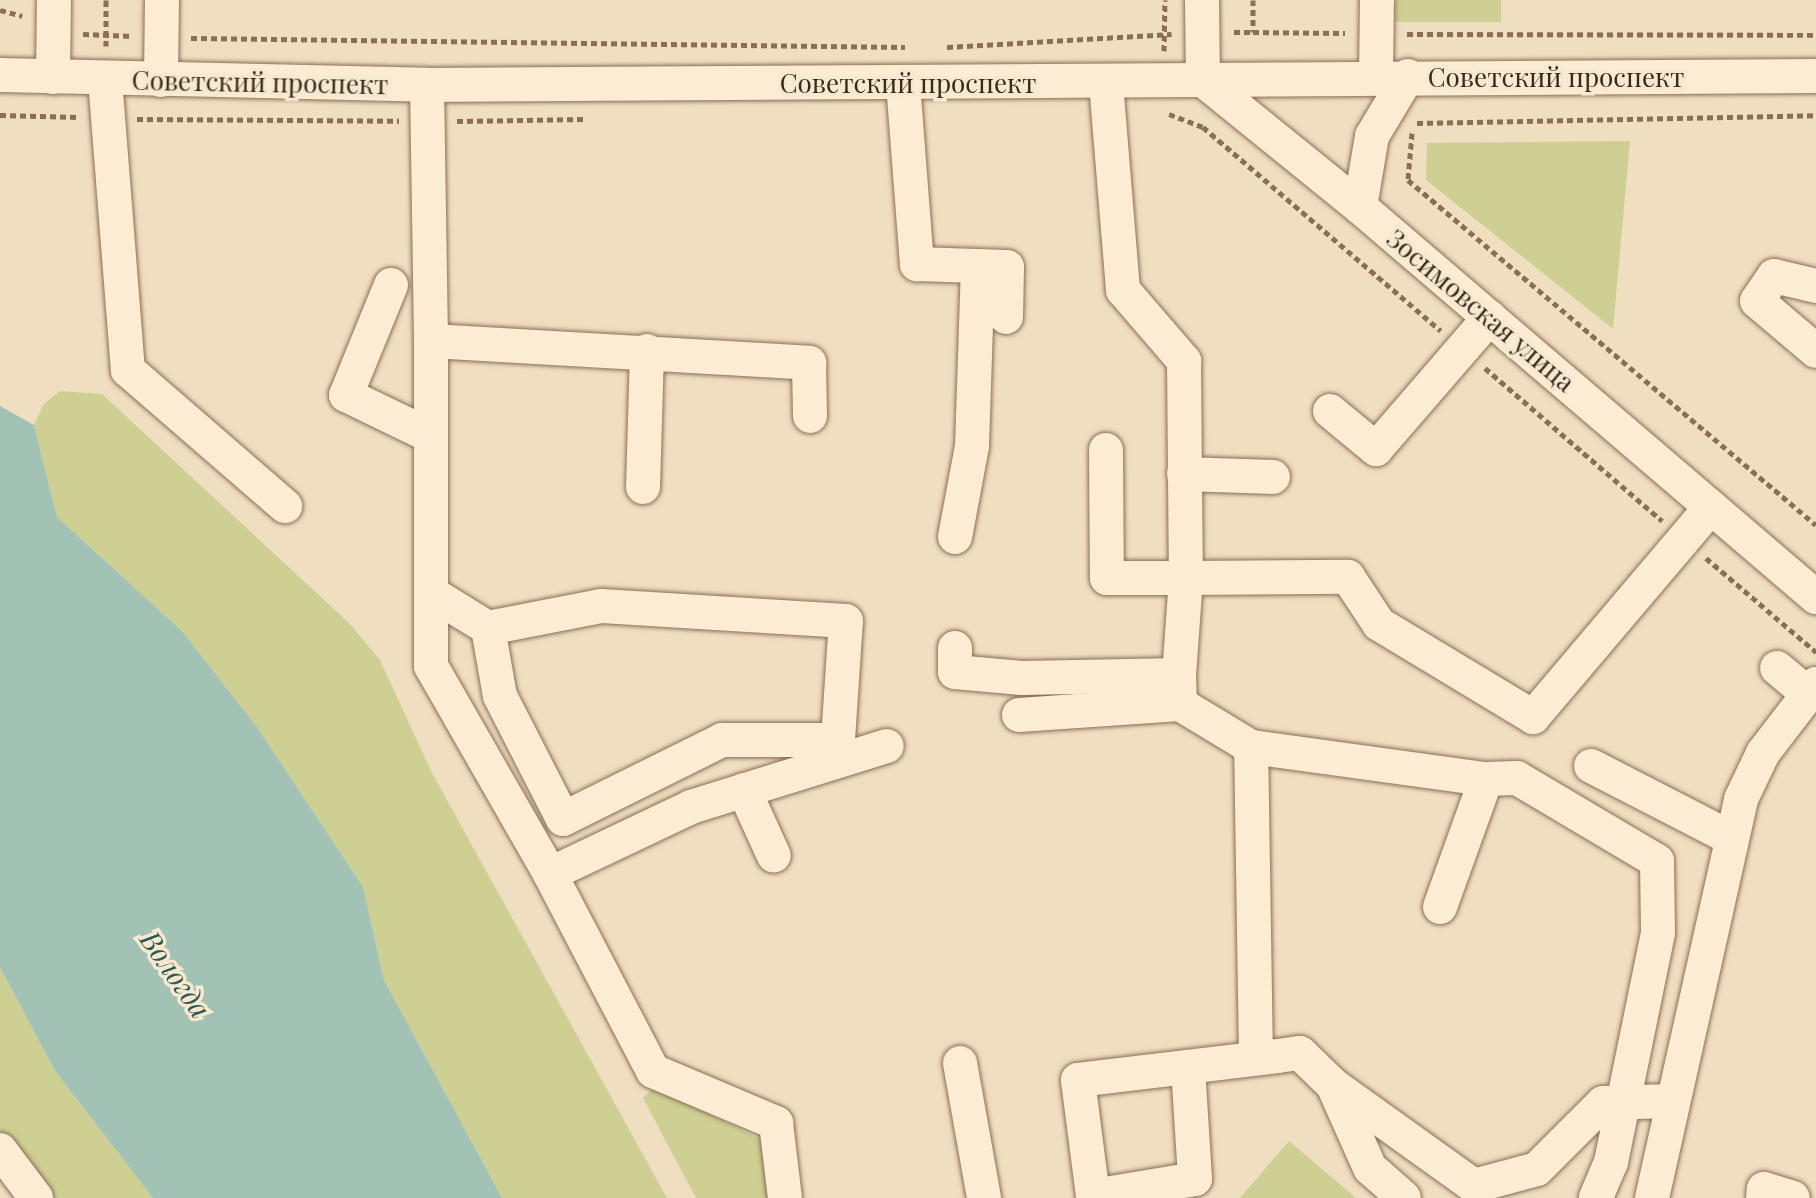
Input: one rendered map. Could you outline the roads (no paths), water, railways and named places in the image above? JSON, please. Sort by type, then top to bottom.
[{"type":"street","points":[[53,77],[54,0]]},
{"type":"street","points":[[161,80],[162,0]]},
{"type":"street","points":[[1360,207],[1372,136],[1392,76],[1377,34],[1377,0]]},
{"type":"street","points":[[1202,16],[1203,80]]},
{"type":"street","name":"Советский проспект","points":[[0,75],[427,85],[1106,83],[1392,76],[1816,76]]},
{"type":"street","points":[[105,79],[128,370],[285,506]]},
{"type":"street","name":"Зосимовская улица","points":[[1203,80],[1360,207],[1816,597]]},
{"type":"street","points":[[903,83],[917,264],[1007,267],[1006,317]]},
{"type":"street","points":[[1106,83],[1123,290],[1184,361],[1186,578],[1179,690]]},
{"type":"street","points":[[427,85],[431,666],[550,874],[653,1071],[776,1123],[785,1198]]},
{"type":"street","points":[[955,537],[972,446],[978,266]]},
{"type":"street","points":[[1816,286],[1774,276],[1757,301],[1816,351]]},
{"type":"street","points":[[391,285],[346,395],[431,436]]},
{"type":"street","points":[[1330,411],[1376,449],[1490,317]]},
{"type":"street","points":[[431,341],[647,351],[809,363],[810,416]]},
{"type":"street","points":[[643,487],[647,351]]},
{"type":"street","points":[[1106,450],[1107,578],[1348,577],[1379,624],[1533,717],[1711,507]]},
{"type":"street","points":[[1184,474],[1273,477]]},
{"type":"street","points":[[431,593],[488,628],[601,606],[846,621],[838,740],[722,740],[563,819],[500,696],[488,628]]},
{"type":"street","points":[[955,648],[955,672],[1179,690],[1251,747],[1486,779],[1517,778],[1657,861],[1658,933],[1625,1100],[1596,1198]]},
{"type":"street","points":[[1652,1198],[1731,838],[1763,753],[1812,689],[1777,668]]},
{"type":"street","points":[[1019,715],[1179,690]]},
{"type":"street","points":[[550,874],[618,838],[744,790],[887,746]]},
{"type":"street","points":[[1251,747],[1256,1058]]},
{"type":"street","points":[[1591,766],[1731,838]]},
{"type":"street","points":[[1440,907],[1486,779]]},
{"type":"street","points":[[744,790],[774,856]]},
{"type":"street","points":[[1188,1067],[1195,1179],[1093,1196],[1078,1080],[1300,1053],[1333,1085],[1474,1186],[1537,1169],[1603,1103],[1673,1101]]},
{"type":"street","points":[[960,1063],[984,1198]]},
{"type":"street","points":[[1333,1085],[1370,1168],[1404,1198]]},
{"type":"street","points":[[0,1150],[36,1198]]},
{"type":"street","points":[[1763,1198],[1764,1189],[1793,1198]]},
{"type":"water","name":"Вологда","points":[[0,406],[34,425],[57,517],[182,631],[257,727],[363,887],[384,980],[502,1198],[153,1198],[55,1071],[0,967]]}]
